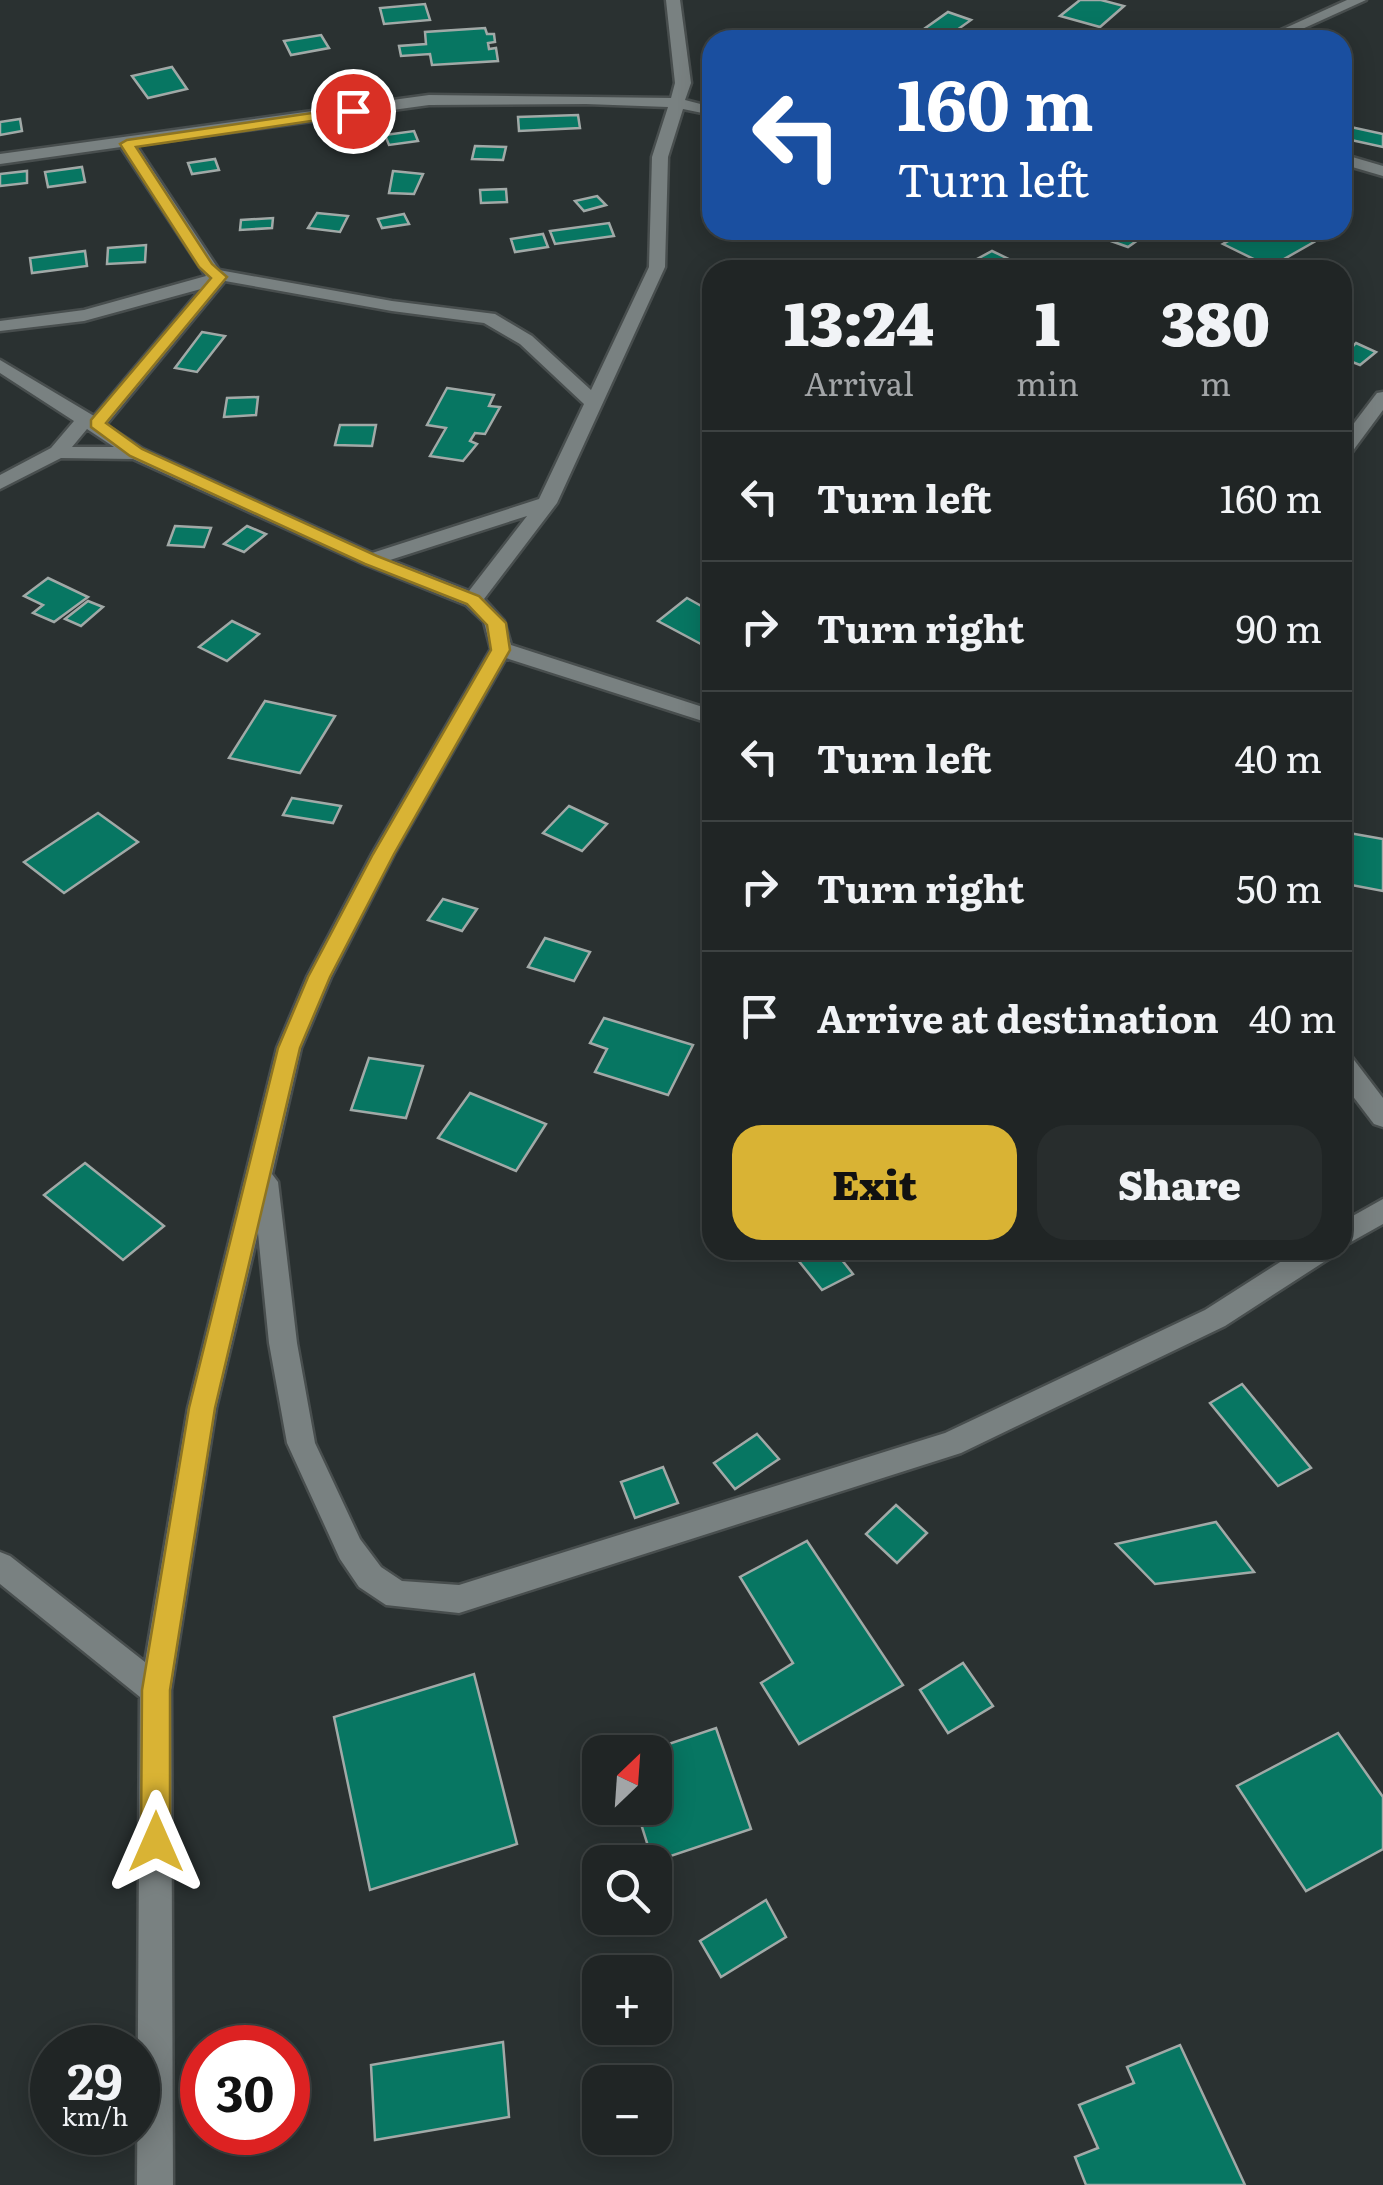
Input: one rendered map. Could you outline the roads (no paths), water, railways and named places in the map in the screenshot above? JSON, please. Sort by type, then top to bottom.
[{"type":"street","points":[[473,600],[548,503],[657,267],[660,158],[683,83],[673,0]]},
{"type":"street","points":[[1300,30],[1358,0]]},
{"type":"street","points":[[0,159],[429,100],[586,99],[702,109]]},
{"type":"street","points":[[127,144],[206,267],[220,277]]},
{"type":"street","points":[[1352,162],[1383,172]]},
{"type":"street","points":[[0,326],[74,318],[144,302],[220,277],[490,318],[526,340],[592,401]]},
{"type":"street","points":[[0,483],[58,452],[91,421],[220,277]]},
{"type":"street","points":[[0,365],[136,452],[371,560],[473,600],[496,623],[500,650],[384,854],[319,977],[289,1048],[202,1408],[156,1690],[155,2185]]},
{"type":"street","points":[[1352,439],[1383,397]]},
{"type":"street","points":[[58,452],[136,452]]},
{"type":"street","points":[[371,560],[548,503]]},
{"type":"street","points":[[500,650],[702,714]]},
{"type":"street","points":[[1352,1076],[1383,1117]]},
{"type":"street","points":[[262,1162],[283,1342],[301,1443],[350,1550],[370,1577],[397,1595],[428,1600],[458,1598],[951,1444],[1214,1318],[1305,1260]]},
{"type":"street","points":[[1352,1230],[1383,1210]]},
{"type":"street","points":[[0,1566],[156,1690]]}]
